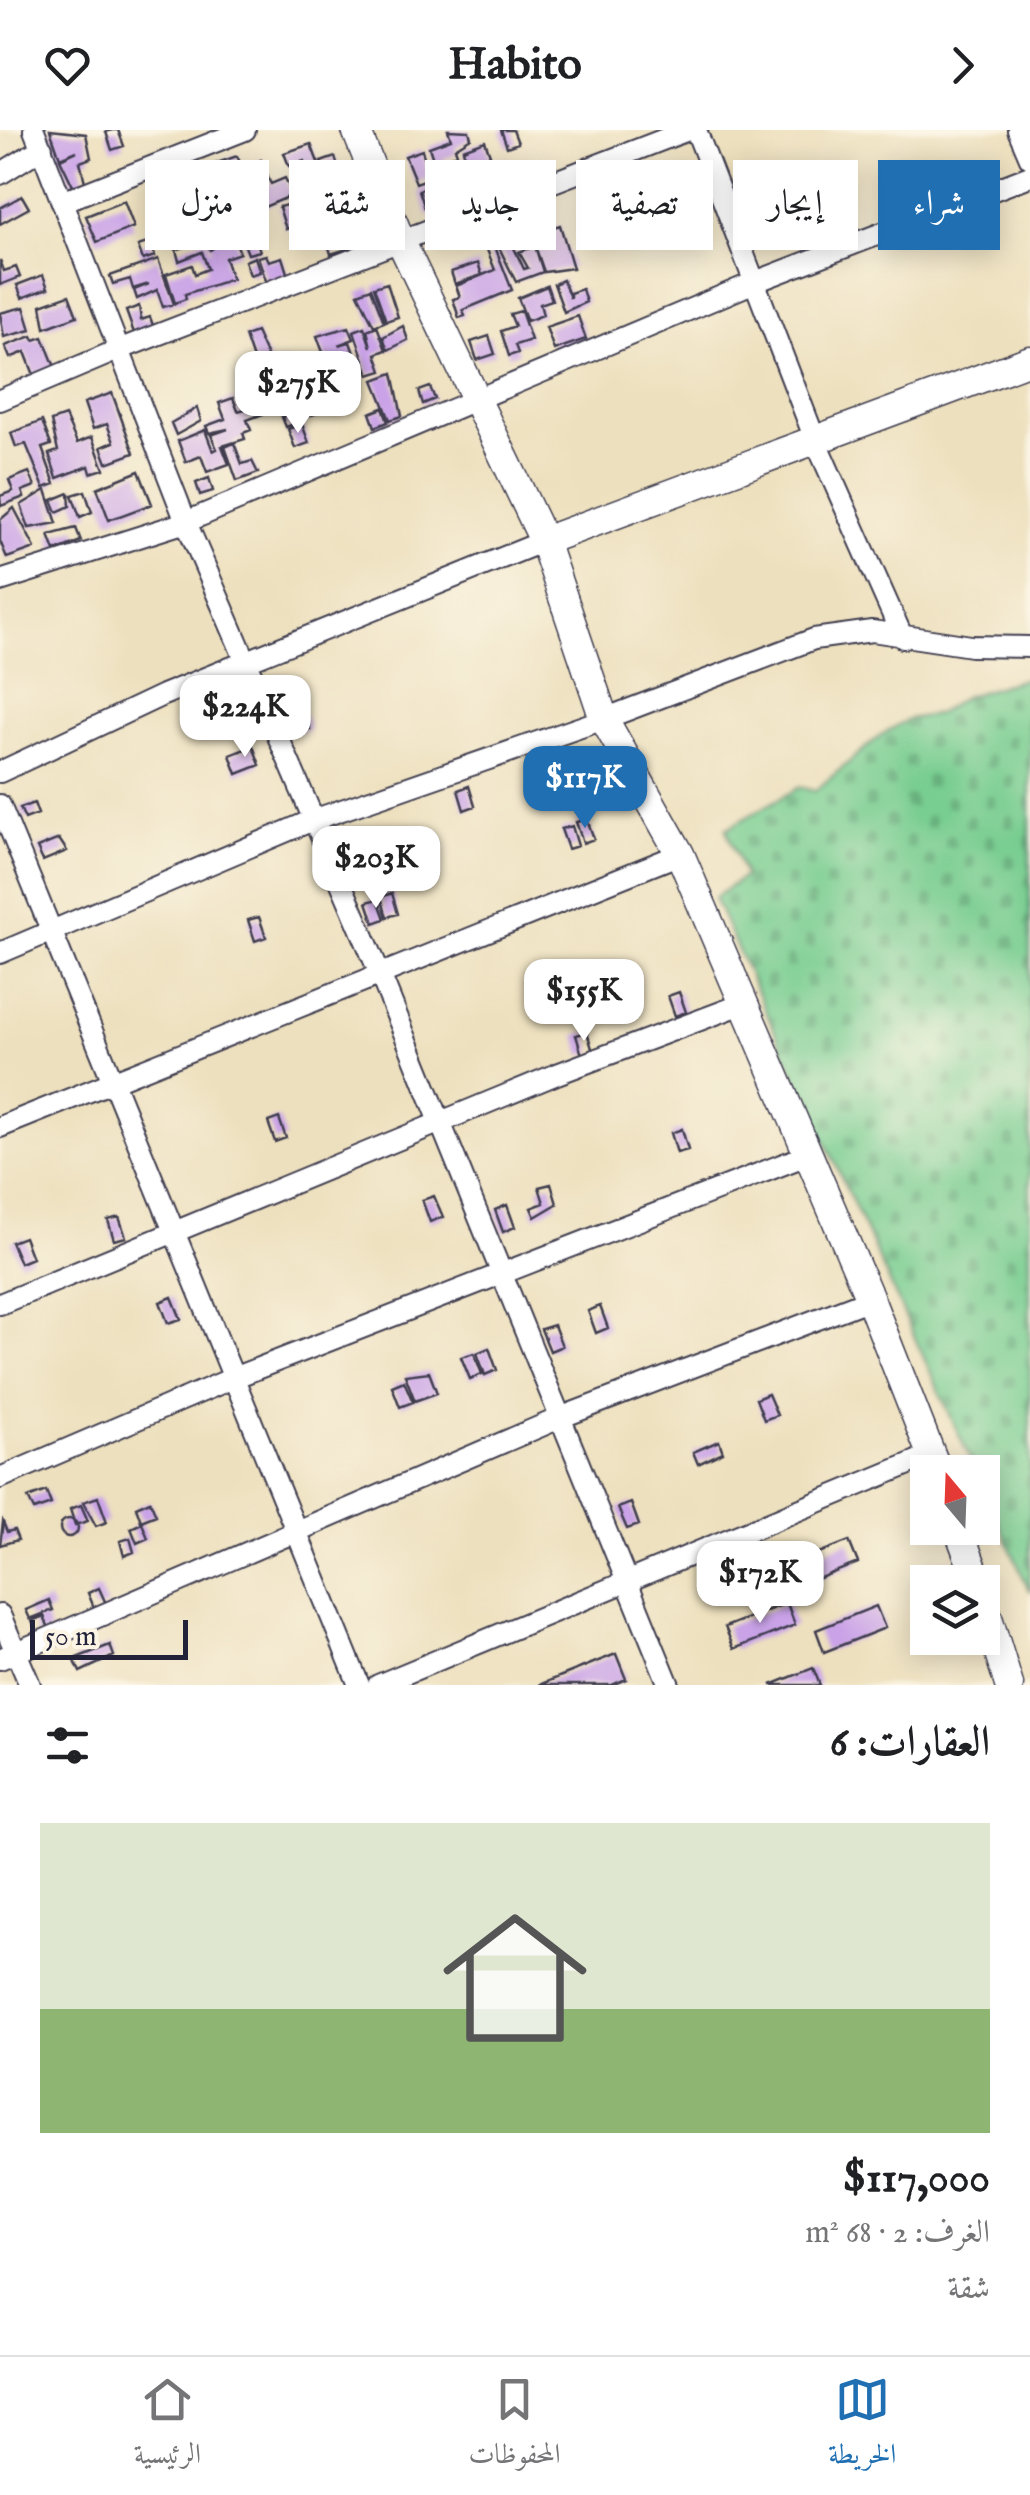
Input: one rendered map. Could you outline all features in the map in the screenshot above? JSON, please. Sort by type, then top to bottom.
[{"type":"street","points":[[62,202],[246,130]]},
{"type":"street","points":[[356,130],[368,160]]},
{"type":"street","points":[[405,243],[688,130]]},
{"type":"street","points":[[696,130],[816,442],[902,638]]},
{"type":"street","points":[[1018,130],[1030,158]]},
{"type":"street","points":[[0,174],[38,139],[186,522],[380,974],[669,1685]]},
{"type":"street","points":[[0,581],[186,522],[755,282],[1030,176]]},
{"type":"street","points":[[0,400],[118,350],[386,250]]},
{"type":"street","points":[[405,250],[544,542],[604,718],[680,854],[870,1299],[931,1455]]},
{"type":"street","points":[[0,772],[163,695],[544,542],[1030,360]]},
{"type":"street","points":[[0,953],[313,820],[814,639],[848,632],[971,646],[1030,646]]},
{"type":"street","points":[[0,805],[359,1685]]},
{"type":"street","points":[[0,1127],[680,854]]},
{"type":"street","points":[[0,1304],[439,1123],[745,1004]]},
{"type":"street","points":[[0,1478],[233,1378],[807,1155]]},
{"type":"street","points":[[8,1656],[562,1417],[870,1299]]},
{"type":"street","points":[[378,1685],[628,1582],[910,1473]]},
{"type":"street","points":[[0,1615],[8,1656],[30,1685]]},
{"type":"street","points":[[1000,1655],[1009,1685]]},
{"type":"green space","points":[[1030,677],[1030,1592],[1000,1526],[1000,1455],[968,1455],[714,898],[745,876],[726,829],[800,787],[815,791],[881,735],[909,719],[937,714],[964,697]]},
{"type":"building","points":[[50,130],[86,134],[91,158],[80,162],[85,182],[73,186],[60,159],[77,151],[60,158]]},
{"type":"building","points":[[118,130],[124,146],[112,150],[106,132]]},
{"type":"building","points":[[448,130],[469,131],[471,138],[455,148],[457,154],[433,160],[429,147],[451,139]]},
{"type":"building","points":[[501,130],[513,130],[518,143],[507,147]]},
{"type":"building","points":[[485,141],[493,160],[466,160],[463,149]]},
{"type":"building","points":[[311,144],[317,160],[289,160],[289,166],[284,153]]},
{"type":"building","points":[[422,150],[425,180],[416,183],[405,156]]},
{"type":"building","points":[[285,178],[289,197],[269,205],[269,180],[271,184]]},
{"type":"building","points":[[425,188],[425,209],[419,190]]},
{"type":"building","points":[[22,196],[29,208],[0,224],[0,208]]},
{"type":"building","points":[[124,201],[134,227],[97,242],[86,216]]},
{"type":"building","points":[[289,204],[286,229],[279,207]]},
{"type":"building","points":[[560,225],[573,268],[544,272],[536,250],[556,250],[556,226]]},
{"type":"building","points":[[145,244],[145,250],[153,250],[155,256],[143,260],[138,246]]},
{"type":"building","points":[[176,250],[240,253],[225,258],[232,279],[185,294],[186,299],[175,303],[166,274],[192,265],[195,274],[208,269],[202,252],[179,261]]},
{"type":"building","points":[[487,250],[496,250],[512,290],[463,310],[465,316],[459,318],[453,299],[460,297],[456,286],[495,270]]},
{"type":"building","points":[[500,250],[515,250],[524,269],[528,268],[519,252],[536,250],[543,272],[516,282]]},
{"type":"building","points":[[266,255],[269,261],[282,257],[288,276],[267,284],[258,257]]},
{"type":"building","points":[[255,257],[260,272],[250,275],[245,261]]},
{"type":"building","points":[[158,259],[174,304],[163,307],[157,290],[137,299],[134,290],[149,284],[133,289],[130,279],[113,284],[110,276]]},
{"type":"building","points":[[0,260],[4,271],[16,267],[20,277],[0,285]]},
{"type":"building","points":[[478,263],[482,275],[455,284],[451,272]]},
{"type":"building","points":[[43,275],[48,288],[22,298],[17,285]]},
{"type":"building","points":[[563,280],[570,298],[570,293],[582,289],[586,302],[564,312],[554,284]]},
{"type":"building","points":[[387,283],[398,317],[386,321],[374,287]]},
{"type":"building","points":[[547,286],[552,300],[540,304],[543,315],[527,321],[518,298]]},
{"type":"building","points":[[371,288],[384,322],[374,326],[358,293]]},
{"type":"building","points":[[69,295],[77,316],[45,328],[41,305]]},
{"type":"building","points":[[139,306],[141,320],[150,317],[154,328],[134,333],[126,311]]},
{"type":"building","points":[[24,307],[31,330],[4,337],[0,313]]},
{"type":"building","points":[[521,311],[531,340],[515,345],[518,353],[509,356],[501,331],[515,326],[510,314]]},
{"type":"building","points":[[578,316],[586,339],[554,350],[546,327]]},
{"type":"building","points":[[377,326],[386,350],[376,354],[382,371],[369,375],[354,331],[364,327],[371,347],[367,330]]},
{"type":"building","points":[[403,326],[408,340],[388,350],[383,337]]},
{"type":"building","points":[[349,327],[354,339],[338,345],[350,342],[355,356],[328,366],[317,336]]},
{"type":"building","points":[[256,332],[270,363],[256,368],[245,336]]},
{"type":"building","points":[[32,336],[34,340],[43,337],[55,367],[34,375],[25,352],[10,358],[5,346]]},
{"type":"building","points":[[489,336],[495,354],[477,360],[471,342]]},
{"type":"building","points":[[286,360],[290,372],[298,369],[303,383],[286,390],[291,404],[276,409],[259,369],[272,365],[276,377],[273,364]]},
{"type":"building","points":[[330,373],[336,391],[321,396],[326,410],[309,416],[305,403],[311,401],[308,391],[319,387],[316,378]]},
{"type":"building","points":[[393,373],[402,416],[390,420],[374,380]]},
{"type":"building","points":[[430,387],[435,399],[423,404],[419,391]]},
{"type":"building","points":[[112,393],[134,453],[107,463],[101,447],[114,442],[107,424],[93,429],[84,403]]},
{"type":"building","points":[[265,393],[274,410],[265,413],[259,403],[263,414],[247,420],[251,430],[243,433],[245,439],[222,446],[229,464],[207,472],[201,456],[186,462],[178,441],[205,430],[213,451],[217,449],[211,435],[228,429],[209,433],[206,426],[225,419],[219,403],[233,398],[238,411],[249,408],[246,400]]},
{"type":"building","points":[[197,408],[201,421],[176,435],[171,423]]},
{"type":"building","points":[[383,408],[388,422],[375,427],[370,413]]},
{"type":"building","points":[[298,411],[302,421],[286,427],[282,417]]},
{"type":"building","points":[[65,416],[77,443],[92,437],[104,469],[91,473],[89,466],[57,478],[49,454],[58,451],[51,421]]},
{"type":"building","points":[[42,421],[51,445],[42,448],[55,484],[44,488],[26,444],[16,447],[11,433]]},
{"type":"building","points":[[302,424],[309,443],[295,448],[288,429]]},
{"type":"building","points":[[234,443],[242,464],[252,461],[258,473],[237,481],[225,447]]},
{"type":"building","points":[[139,471],[152,504],[109,520],[97,488]]},
{"type":"building","points":[[29,472],[35,486],[22,491],[24,497],[1,506],[0,496],[13,491],[9,480]]},
{"type":"building","points":[[209,478],[213,491],[200,495],[196,483]]},
{"type":"building","points":[[46,490],[57,523],[29,528],[21,505]]},
{"type":"building","points":[[85,491],[92,512],[80,517],[72,495]]},
{"type":"building","points":[[69,493],[70,506],[57,512],[52,500]]},
{"type":"building","points":[[14,508],[35,548],[7,558],[0,541],[0,520]]},
{"type":"building","points":[[76,528],[81,541],[55,551],[49,535]]},
{"type":"building","points":[[305,715],[310,729],[297,733],[292,719]]},
{"type":"building","points":[[253,746],[260,765],[237,774],[230,755]]},
{"type":"building","points":[[469,786],[475,806],[464,810],[458,790]]},
{"type":"building","points":[[34,803],[38,814],[25,819],[20,808]]},
{"type":"building","points":[[587,819],[594,839],[583,843],[576,822]]},
{"type":"building","points":[[572,826],[578,846],[568,849],[561,829]]},
{"type":"building","points":[[59,839],[67,851],[43,861],[37,848]]},
{"type":"building","points":[[392,893],[398,914],[387,917],[381,897]]},
{"type":"building","points":[[378,899],[385,919],[374,923],[367,902]]},
{"type":"building","points":[[259,917],[266,937],[255,941],[248,920]]},
{"type":"building","points":[[679,992],[686,1012],[675,1016],[668,996]]},
{"type":"building","points":[[587,1032],[593,1052],[582,1055],[576,1035]]},
{"type":"building","points":[[279,1118],[286,1138],[275,1142],[268,1122]]},
{"type":"building","points":[[682,1129],[688,1150],[677,1153],[671,1133]]},
{"type":"building","points":[[551,1184],[557,1204],[535,1217],[531,1208],[544,1203],[539,1187]]},
{"type":"building","points":[[434,1196],[443,1217],[430,1222],[422,1200]]},
{"type":"building","points":[[507,1205],[515,1227],[503,1232],[495,1210]]},
{"type":"building","points":[[119,1217],[126,1237],[114,1240],[108,1220]]},
{"type":"building","points":[[24,1237],[32,1258],[20,1263],[11,1242]]},
{"type":"building","points":[[172,1297],[181,1319],[168,1323],[160,1302]]},
{"type":"building","points":[[600,1306],[608,1328],[596,1333],[588,1311]]},
{"type":"building","points":[[554,1325],[562,1346],[550,1351],[541,1329]]},
{"type":"building","points":[[489,1348],[497,1370],[485,1375],[477,1353]]},
{"type":"building","points":[[474,1353],[482,1374],[470,1379],[461,1357]]},
{"type":"building","points":[[429,1372],[437,1393],[415,1401],[405,1375]]},
{"type":"building","points":[[404,1381],[413,1402],[400,1407],[392,1386]]},
{"type":"building","points":[[768,1394],[777,1415],[764,1420],[756,1399]]},
{"type":"building","points":[[719,1441],[723,1452],[698,1464],[693,1452]]},
{"type":"building","points":[[46,1491],[51,1504],[34,1510],[28,1498]]},
{"type":"building","points":[[98,1497],[107,1522],[96,1526],[83,1502]]},
{"type":"building","points":[[150,1501],[156,1515],[141,1521],[136,1507]]},
{"type":"building","points":[[631,1503],[639,1525],[627,1529],[618,1508]]},
{"type":"building","points":[[81,1505],[88,1521],[75,1525],[70,1509]]},
{"type":"building","points":[[69,1519],[78,1528],[69,1537],[60,1528]]},
{"type":"building","points":[[3,1522],[7,1532],[14,1530],[18,1540],[0,1545]]},
{"type":"building","points":[[142,1523],[148,1538],[137,1543],[131,1528]]},
{"type":"building","points":[[130,1538],[134,1552],[124,1556],[120,1541]]},
{"type":"building","points":[[849,1541],[858,1563],[797,1587],[788,1565]]},
{"type":"building","points":[[99,1588],[107,1606],[95,1610],[88,1593]]},
{"type":"building","points":[[49,1600],[53,1610],[30,1619],[26,1610]]},
{"type":"building","points":[[787,1603],[795,1625],[734,1649],[725,1627]]},
{"type":"building","points":[[876,1606],[885,1628],[824,1652],[816,1630]]},
{"type":"building","points":[[44,1616],[50,1631],[37,1636],[32,1621]]},
{"type":"building","points":[[110,1645],[114,1656],[80,1672],[74,1659]]},
{"type":"building","points":[[616,1654],[626,1679],[612,1685],[539,1685]]},
{"type":"building","points":[[813,1668],[820,1685],[771,1685]]}]
